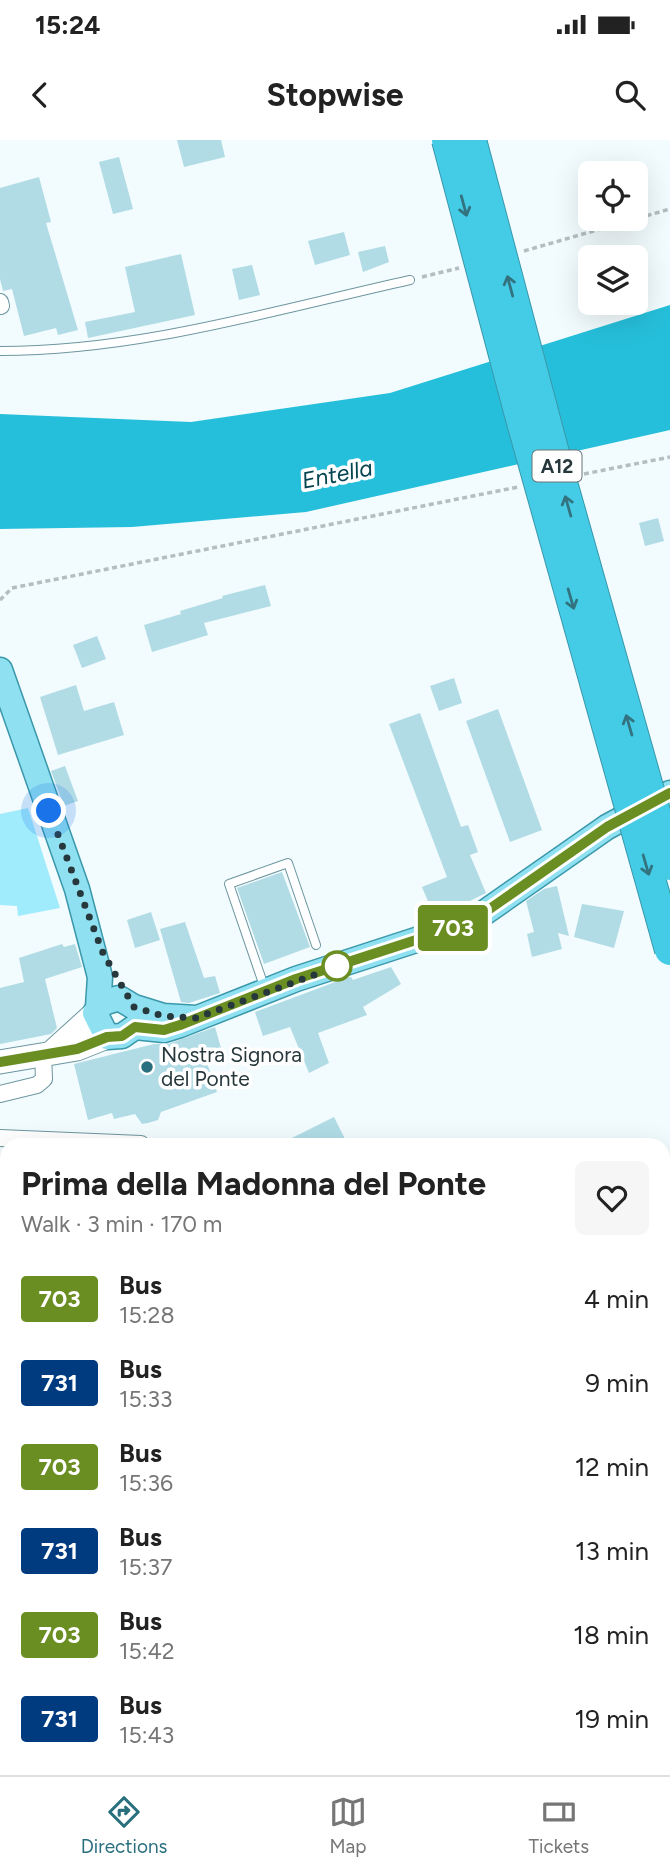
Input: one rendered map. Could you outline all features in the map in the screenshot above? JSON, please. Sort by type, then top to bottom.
[{"type":"highway","name":"A12","points":[[447,140],[520,415],[670,950]]},
{"type":"highway","name":"A12","points":[[471,140],[559,472],[670,865]]},
{"type":"main road","points":[[1,678],[77,889],[112,973],[132,1012],[122,1036],[107,1037],[96,1020],[100,977],[77,889]]},
{"type":"main road","points":[[96,1010],[119,998],[132,1012],[164,1030],[265,990],[456,927],[481,915],[607,827],[670,793]]},
{"type":"street","points":[[41,1054],[96,1010]]},
{"type":"street","points":[[0,1062],[77,1049],[107,1037]]},
{"type":"street","points":[[0,1094],[37,1085],[44,1079],[41,1054]]},
{"type":"lane","points":[[0,351],[51,351],[103,345],[211,326],[410,280]]},
{"type":"lane","points":[[265,990],[229,884],[288,863],[316,945]]},
{"type":"path","points":[[513,254],[670,209]]},
{"type":"path","points":[[410,280],[461,267]]},
{"type":"path","points":[[583,474],[670,457]]},
{"type":"path","points":[[0,600],[12,588],[527,485]]},
{"type":"shaded area","points":[[28,808],[60,908],[18,916],[17,906],[0,905],[0,814]]},
{"type":"water","name":"Entella","points":[[670,305],[670,430],[306,512],[132,527],[0,529],[0,414],[191,422],[390,393],[638,315],[648,315],[648,312]]},
{"type":"building","points":[[177,140],[221,140],[225,157],[184,167]]},
{"type":"building","points":[[119,157],[133,209],[113,214],[99,162]]},
{"type":"building","points":[[39,177],[51,222],[46,223],[78,330],[58,335],[56,328],[24,336],[12,289],[3,291],[0,279],[0,188]]},
{"type":"building","points":[[344,232],[350,255],[315,265],[308,241]]},
{"type":"building","points":[[385,246],[389,262],[363,272],[358,252]]},
{"type":"building","points":[[181,254],[195,315],[88,338],[85,322],[135,312],[125,267]]},
{"type":"building","points":[[252,265],[260,295],[239,300],[232,269]]},
{"type":"building","points":[[658,518],[664,541],[645,546],[639,523]]},
{"type":"building","points":[[265,585],[271,606],[204,623],[208,635],[152,652],[144,625],[181,614],[180,611],[223,598],[222,596]]},
{"type":"building","points":[[97,636],[106,659],[82,668],[73,645]]},
{"type":"building","points":[[454,678],[462,703],[439,711],[430,686]]},
{"type":"building","points":[[76,685],[84,711],[114,702],[124,735],[58,755],[40,697]]},
{"type":"building","points":[[498,709],[542,830],[510,842],[466,721]]},
{"type":"building","points":[[420,713],[461,827],[468,825],[478,852],[470,855],[486,893],[435,918],[422,887],[447,877],[389,724]]},
{"type":"building","points":[[65,766],[78,801],[64,806],[51,771]]},
{"type":"building","points":[[282,872],[310,947],[264,964],[237,888]]},
{"type":"building","points":[[557,886],[569,936],[558,933],[562,949],[532,957],[527,934],[534,932],[526,901],[544,889]]},
{"type":"building","points":[[582,904],[624,911],[614,948],[574,937]]},
{"type":"building","points":[[151,912],[160,940],[135,948],[127,920]]},
{"type":"building","points":[[185,922],[204,978],[215,976],[220,993],[189,1003],[181,1002],[160,929]]},
{"type":"building","points":[[62,944],[64,947],[75,944],[82,967],[45,979],[57,1028],[51,1034],[0,1044],[0,988],[24,982],[19,958]]},
{"type":"building","points":[[391,967],[401,984],[363,1007],[367,1015],[318,1033],[329,1063],[309,1073],[290,1027],[263,1036],[255,1012],[346,978],[351,977],[353,980]]},
{"type":"building","points":[[215,1027],[223,1055],[206,1060],[217,1092],[161,1112],[158,1120],[148,1123],[142,1124],[135,1114],[114,1119],[112,1113],[88,1120],[74,1064],[154,1044],[168,1044]]},
{"type":"building","points":[[334,1117],[344,1138],[292,1138]]},
{"type":"bus line","name":"703","points":[[0,1062],[77,1049],[107,1037],[122,1036],[135,1027],[164,1030],[296,979],[456,927],[481,915],[607,827],[670,793]]},
{"type":"place","name":"Nostra Signora del Ponte","points":[[147,1067]]},
{"type":"route","points":[[49,811],[103,953],[128,1001],[134,1007],[163,1016],[196,1018],[265,990],[347,963],[337,966]]}]
